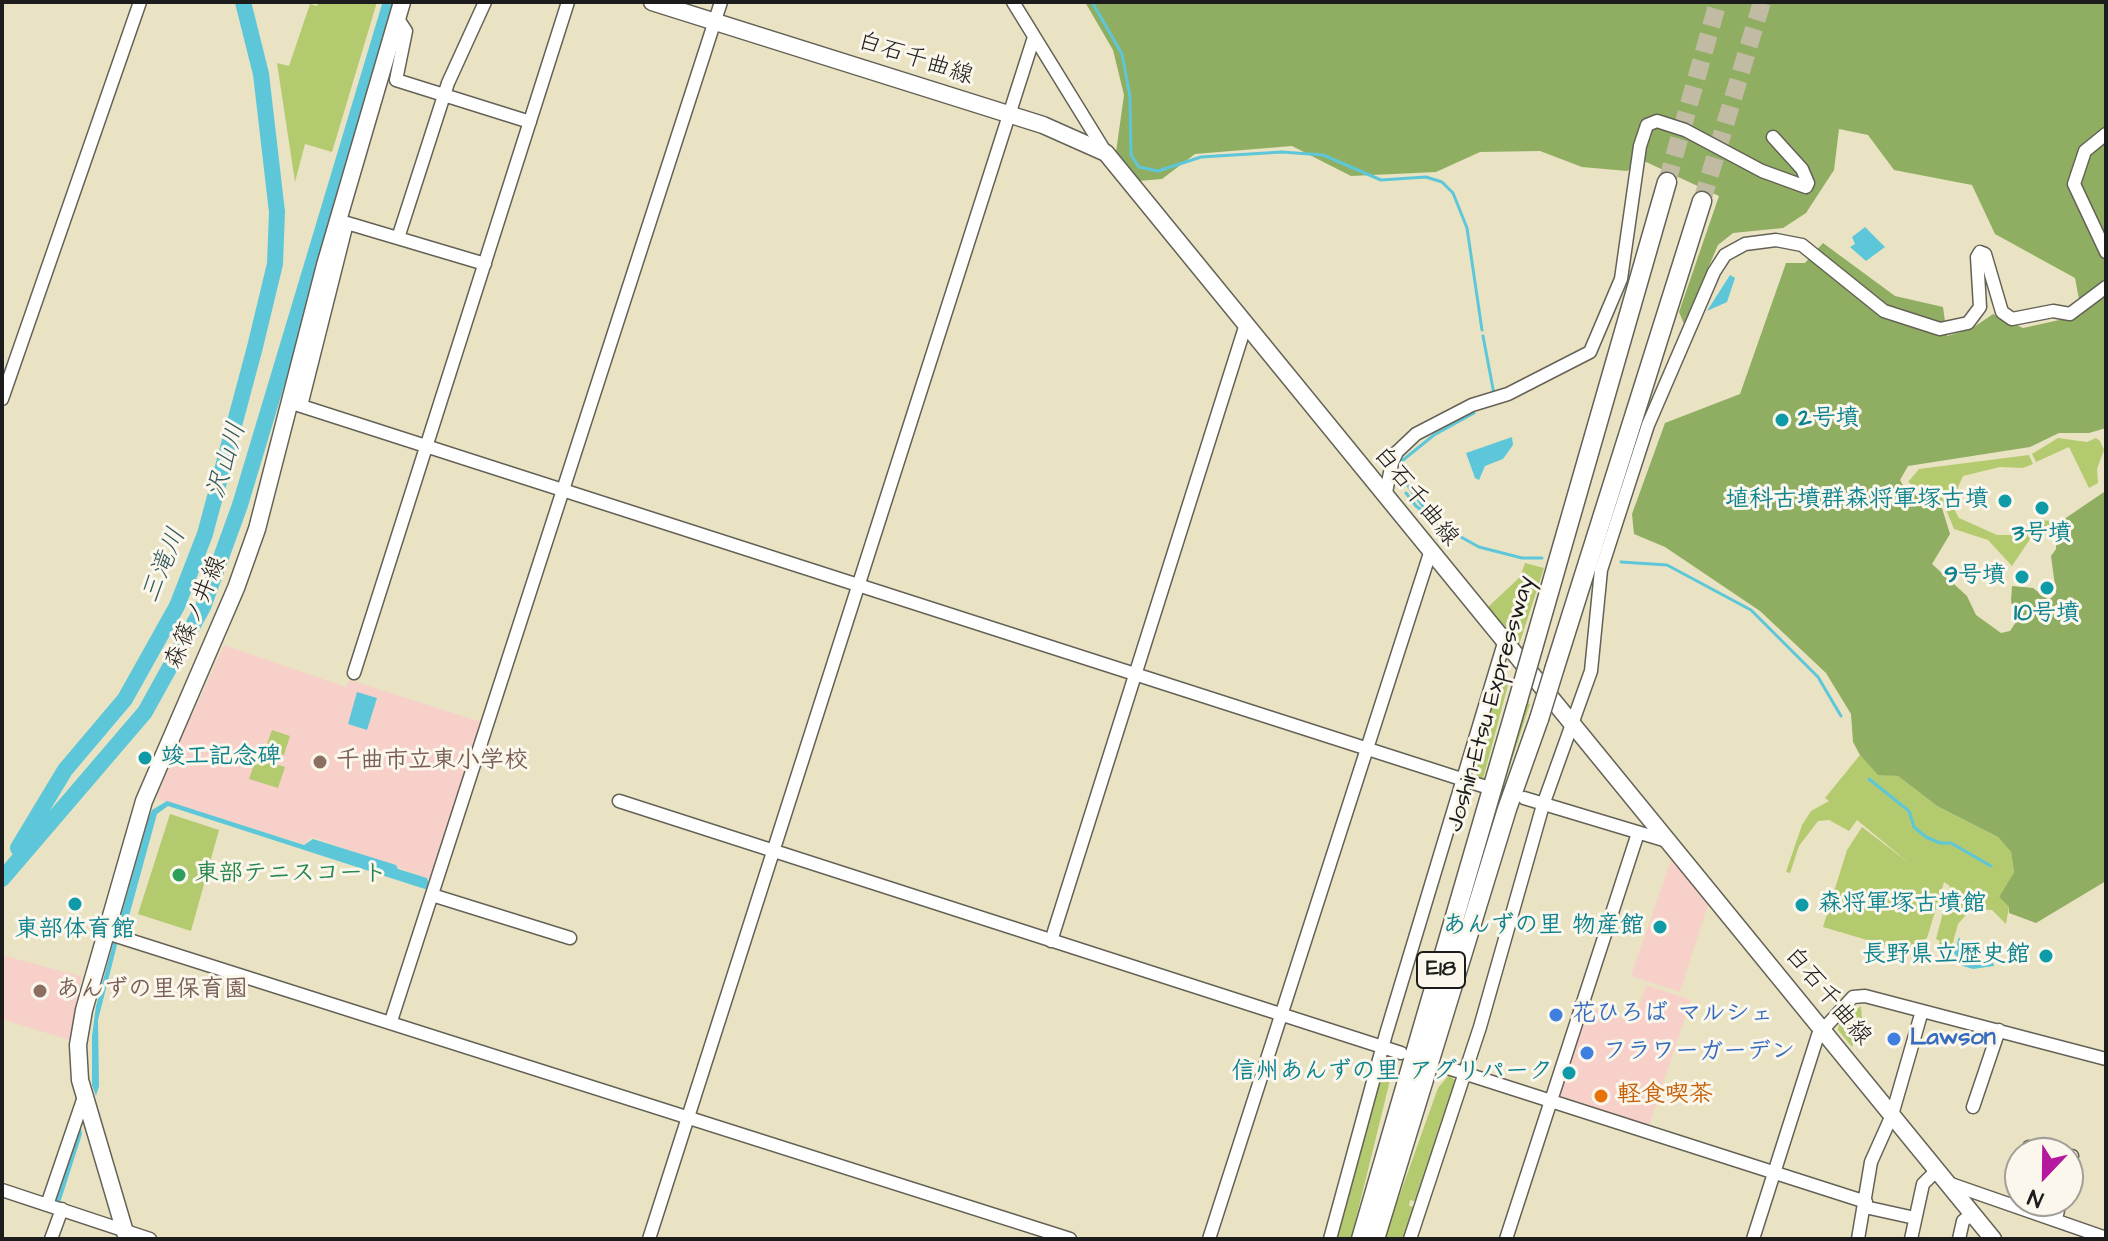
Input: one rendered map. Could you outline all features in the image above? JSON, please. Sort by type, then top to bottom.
[{"type":"highway","name":"Joshin-Etsu Expressway","points":[[1361,1239],[1667,182]]},
{"type":"highway","name":"Joshin-Etsu Expressway","points":[[1375,1239],[1507,809],[1539,719],[1702,201]]},
{"type":"main road","name":"森篠ノ井線","points":[[126,1235],[80,1080],[80,1029],[144,801],[247,559],[297,405],[325,265],[402,2]]},
{"type":"main road","name":"白石千曲線","points":[[652,2],[1043,125],[1106,153],[1245,327],[1993,1239]]},
{"type":"street","points":[[2,399],[140,2]]},
{"type":"street","points":[[398,238],[448,83],[485,2]]},
{"type":"street","points":[[354,673],[568,2]]},
{"type":"street","points":[[391,1021],[721,2]]},
{"type":"street","points":[[1013,2],[1106,153]]},
{"type":"street","points":[[398,19],[406,31],[396,80],[530,122]]},
{"type":"street","points":[[649,1239],[1034,37]]},
{"type":"street","points":[[1385,497],[1397,452],[1416,434],[1472,405],[1508,394],[1590,352],[1621,279],[1640,146],[1647,125],[1657,121],[1685,130],[1762,171],[1806,187],[1808,183],[1802,169],[1773,137]]},
{"type":"street","points":[[2106,134],[2085,151],[2074,184],[2106,252]]},
{"type":"street","points":[[485,264],[347,223],[297,405],[1483,786]]},
{"type":"street","points":[[1410,1239],[1465,1073],[1543,805],[1591,671],[1601,570],[1648,425],[1714,272],[1725,255],[1745,244],[1776,240],[1802,245],[1884,311],[1940,329],[1968,323],[1980,307],[1977,257],[1980,252],[1985,254],[2002,312],[2012,319],[2053,311],[2070,314],[2106,287]]},
{"type":"street","points":[[1051,941],[1245,327]]},
{"type":"street","points":[[1209,1239],[1430,553]]},
{"type":"street","points":[[1330,1239],[1504,643]]},
{"type":"street","points":[[1524,798],[1667,841]]},
{"type":"street","points":[[619,801],[1401,1053]]},
{"type":"street","points":[[1506,1239],[1638,833]]},
{"type":"street","points":[[432,895],[570,938]]},
{"type":"street","points":[[107,933],[1070,1239]]},
{"type":"street","points":[[1753,1239],[1822,1027],[1853,997],[1865,996],[2106,1059]]},
{"type":"street","points":[[1858,1239],[1871,1162],[1892,1115],[1922,1011]]},
{"type":"street","points":[[1973,1107],[1999,1030]]},
{"type":"street","points":[[1448,1068],[1915,1218]]},
{"type":"street","points":[[51,1239],[54,1207],[84,1097]]},
{"type":"street","points":[[1911,1239],[1923,1184],[1943,1177],[2004,1200]]},
{"type":"street","points":[[2,1190],[126,1235],[150,1239]]},
{"type":"street","points":[[1959,1239],[1963,1221],[1972,1214]]},
{"type":"street","points":[[2051,1217],[2106,1238]]},
{"type":"shaded area","name":"千曲市立東小学校","points":[[224,645],[346,687],[350,680],[481,722],[433,880],[312,837],[304,844],[160,800],[157,796],[186,729],[183,727],[188,715],[192,716]]},
{"type":"shaded area","points":[[1671,860],[1708,904],[1680,992],[1631,976]]},
{"type":"shaded area","name":"あんずの里保育園","points":[[2,955],[82,977],[69,1040],[2,1019]]},
{"type":"shaded area","points":[[1646,985],[1691,1000],[1648,1128],[1556,1096],[1585,1006],[1634,1021]]},
{"type":"green space","points":[[319,2],[377,2],[332,152],[305,144],[295,182],[277,63],[289,66],[310,4],[317,6]]},
{"type":"green space","points":[[1085,2],[2106,2],[2106,428],[2089,433],[2059,433],[2030,447],[1908,466],[1900,480],[1905,489],[1942,508],[1950,534],[1932,564],[1967,596],[1976,615],[2001,633],[2010,631],[2016,622],[2011,601],[2012,586],[2033,588],[2049,600],[2056,593],[2051,556],[2056,549],[2057,524],[2104,492],[2106,464],[2106,881],[2036,923],[2009,913],[2009,907],[1999,897],[2014,872],[2011,852],[1998,837],[1937,806],[1898,776],[1878,775],[1853,742],[1851,714],[1826,673],[1760,611],[1665,547],[1634,534],[1632,514],[1665,423],[1740,394],[1786,263],[1805,263],[1823,243],[1895,296],[1943,307],[1947,336],[1971,329],[1993,314],[2023,328],[2082,315],[2075,278],[1995,234],[1972,185],[1894,170],[1868,135],[1839,129],[1834,170],[1806,213],[1783,228],[1733,233],[1718,245],[1684,324],[1679,312],[1719,196],[1644,161],[1627,171],[1582,167],[1540,151],[1480,152],[1436,172],[1351,176],[1292,146],[1195,154],[1162,179],[1138,181],[1116,152],[1124,95],[1113,50]]},
{"type":"green space","points":[[2058,438],[2087,442],[2096,438],[2100,441],[2104,450],[2097,469],[2098,483],[2089,488],[2069,447],[2036,462],[2032,454]]},
{"type":"green space","points":[[2029,455],[2033,464],[2023,468],[2000,467],[1963,476],[1951,503],[1959,518],[1997,535],[2020,535],[2040,520],[2054,521],[2051,533],[2030,539],[2012,566],[1988,540],[1954,529],[1945,507],[1908,482],[1919,469]]},
{"type":"green space","points":[[1525,563],[1544,568],[1519,645],[1488,607],[1520,577]]},
{"type":"green space","points":[[1504,680],[1509,681],[1483,779],[1477,776],[1473,764],[1494,687]]},
{"type":"green space","points":[[1523,701],[1530,704],[1494,815],[1491,814]]},
{"type":"green space","points":[[272,730],[290,736],[284,755],[265,749]]},
{"type":"green space","points":[[1860,755],[1878,774],[1898,776],[1937,806],[1998,837],[2011,852],[2014,872],[1999,897],[2009,907],[2006,924],[1992,910],[1971,909],[1958,924],[1950,953],[1937,949],[1940,941],[1936,939],[1950,886],[1944,882],[1927,938],[1908,952],[1823,927],[1847,850],[1862,827],[1909,863],[1857,820],[1849,831],[1829,820],[1818,821],[1799,846],[1790,873],[1786,872],[1802,825],[1811,811],[1829,801],[1825,798]]},
{"type":"green space","points":[[256,758],[285,767],[278,788],[249,779]]},
{"type":"green space","name":"東部テニスコート","points":[[170,814],[219,830],[191,931],[138,914]]},
{"type":"green space","points":[[1861,1006],[1862,1022],[1852,1047],[1838,1030],[1839,1023]]},
{"type":"green space","points":[[1396,1056],[1351,1239],[1336,1239],[1383,1061]]},
{"type":"green space","points":[[1449,1075],[1458,1083],[1418,1202],[1410,1200],[1409,1206],[1416,1207],[1404,1239],[1384,1239],[1438,1088]]},
{"type":"water","points":[[1865,227],[1885,247],[1866,261],[1850,247],[1855,244],[1852,237]]},
{"type":"water","points":[[1730,275],[1735,278],[1727,302],[1707,311]]},
{"type":"water","points":[[1512,437],[1513,445],[1503,459],[1485,466],[1479,480],[1475,478],[1466,453]]},
{"type":"water","points":[[357,692],[377,698],[367,730],[348,724]]},
{"type":"water","points":[[167,801],[304,845],[313,839],[396,865],[398,869],[427,878],[431,891],[168,806],[157,814],[126,927],[122,927],[120,935],[116,933],[149,817],[152,810]]},
{"type":"water","points":[[1959,937],[1965,951],[1971,954],[1970,961],[1993,961],[1994,966],[1973,969],[1963,966],[1954,953]]},
{"type":"water","points":[[114,940],[118,941],[98,1020],[99,1086],[96,1096],[92,1085],[92,1036],[96,1006]]},
{"type":"water","points":[[79,1115],[82,1134],[60,1203],[52,1200]]},
{"type":"waterway","name":"三滝川","points":[[18,848],[65,770],[125,699],[177,606],[205,534],[255,347],[275,264],[277,212],[261,74],[243,2]]},
{"type":"waterway","name":"沢山川","points":[[2,879],[145,712],[203,607],[240,505],[391,2]]},
{"type":"waterway","points":[[1092,2],[1122,54],[1130,97],[1131,155],[1139,167],[1158,171],[1201,157],[1282,152],[1323,155],[1381,180],[1426,177],[1442,182],[1453,193],[1467,228],[1482,330]]},
{"type":"waterway","points":[[1483,336],[1494,394]]},
{"type":"waterway","points":[[1426,511],[1401,476],[1403,460],[1434,435],[1474,413]]},
{"type":"waterway","points":[[1406,493],[1416,506],[1443,527],[1479,547],[1522,558],[1542,558]]},
{"type":"waterway","points":[[1621,562],[1667,565],[1751,610],[1818,677],[1841,716]]},
{"type":"waterway","points":[[1869,779],[1909,811],[1914,827],[1926,837],[1940,843],[1951,843],[1991,866]]},
{"type":"tunnel","points":[[1667,182],[1718,2]]},
{"type":"tunnel","points":[[1702,201],[1762,2]]},
{"type":"place","name":"2号墳","points":[[1782,420]]},
{"type":"place","name":"埴科古墳群森将軍塚古墳","points":[[2005,501]]},
{"type":"place","name":"3号墳","points":[[2042,508]]},
{"type":"place","name":"9号墳","points":[[2022,577]]},
{"type":"place","name":"10号墳","points":[[2047,588]]},
{"type":"place","name":"竣工記念碑","points":[[145,758]]},
{"type":"place","name":"千曲市立東小学校","points":[[320,762]]},
{"type":"place","name":"東部テニスコート","points":[[179,875]]},
{"type":"place","name":"東部体育館","points":[[75,904]]},
{"type":"place","name":"森将軍塚古墳館","points":[[1802,905]]},
{"type":"place","name":"あんずの里 物産館","points":[[1660,927]]},
{"type":"place","name":"長野県立歴史館","points":[[2046,956]]},
{"type":"place","name":"あんずの里保育園","points":[[40,991]]},
{"type":"place","name":"花ひろば マルシェ","points":[[1556,1015]]},
{"type":"place","name":"Lawson","points":[[1894,1039]]},
{"type":"place","name":"フラワーガーデン","points":[[1587,1053]]},
{"type":"place","name":"信州あんずの里 アグリパーク","points":[[1569,1073]]},
{"type":"place","name":"軽食喫茶","points":[[1601,1096]]}]
